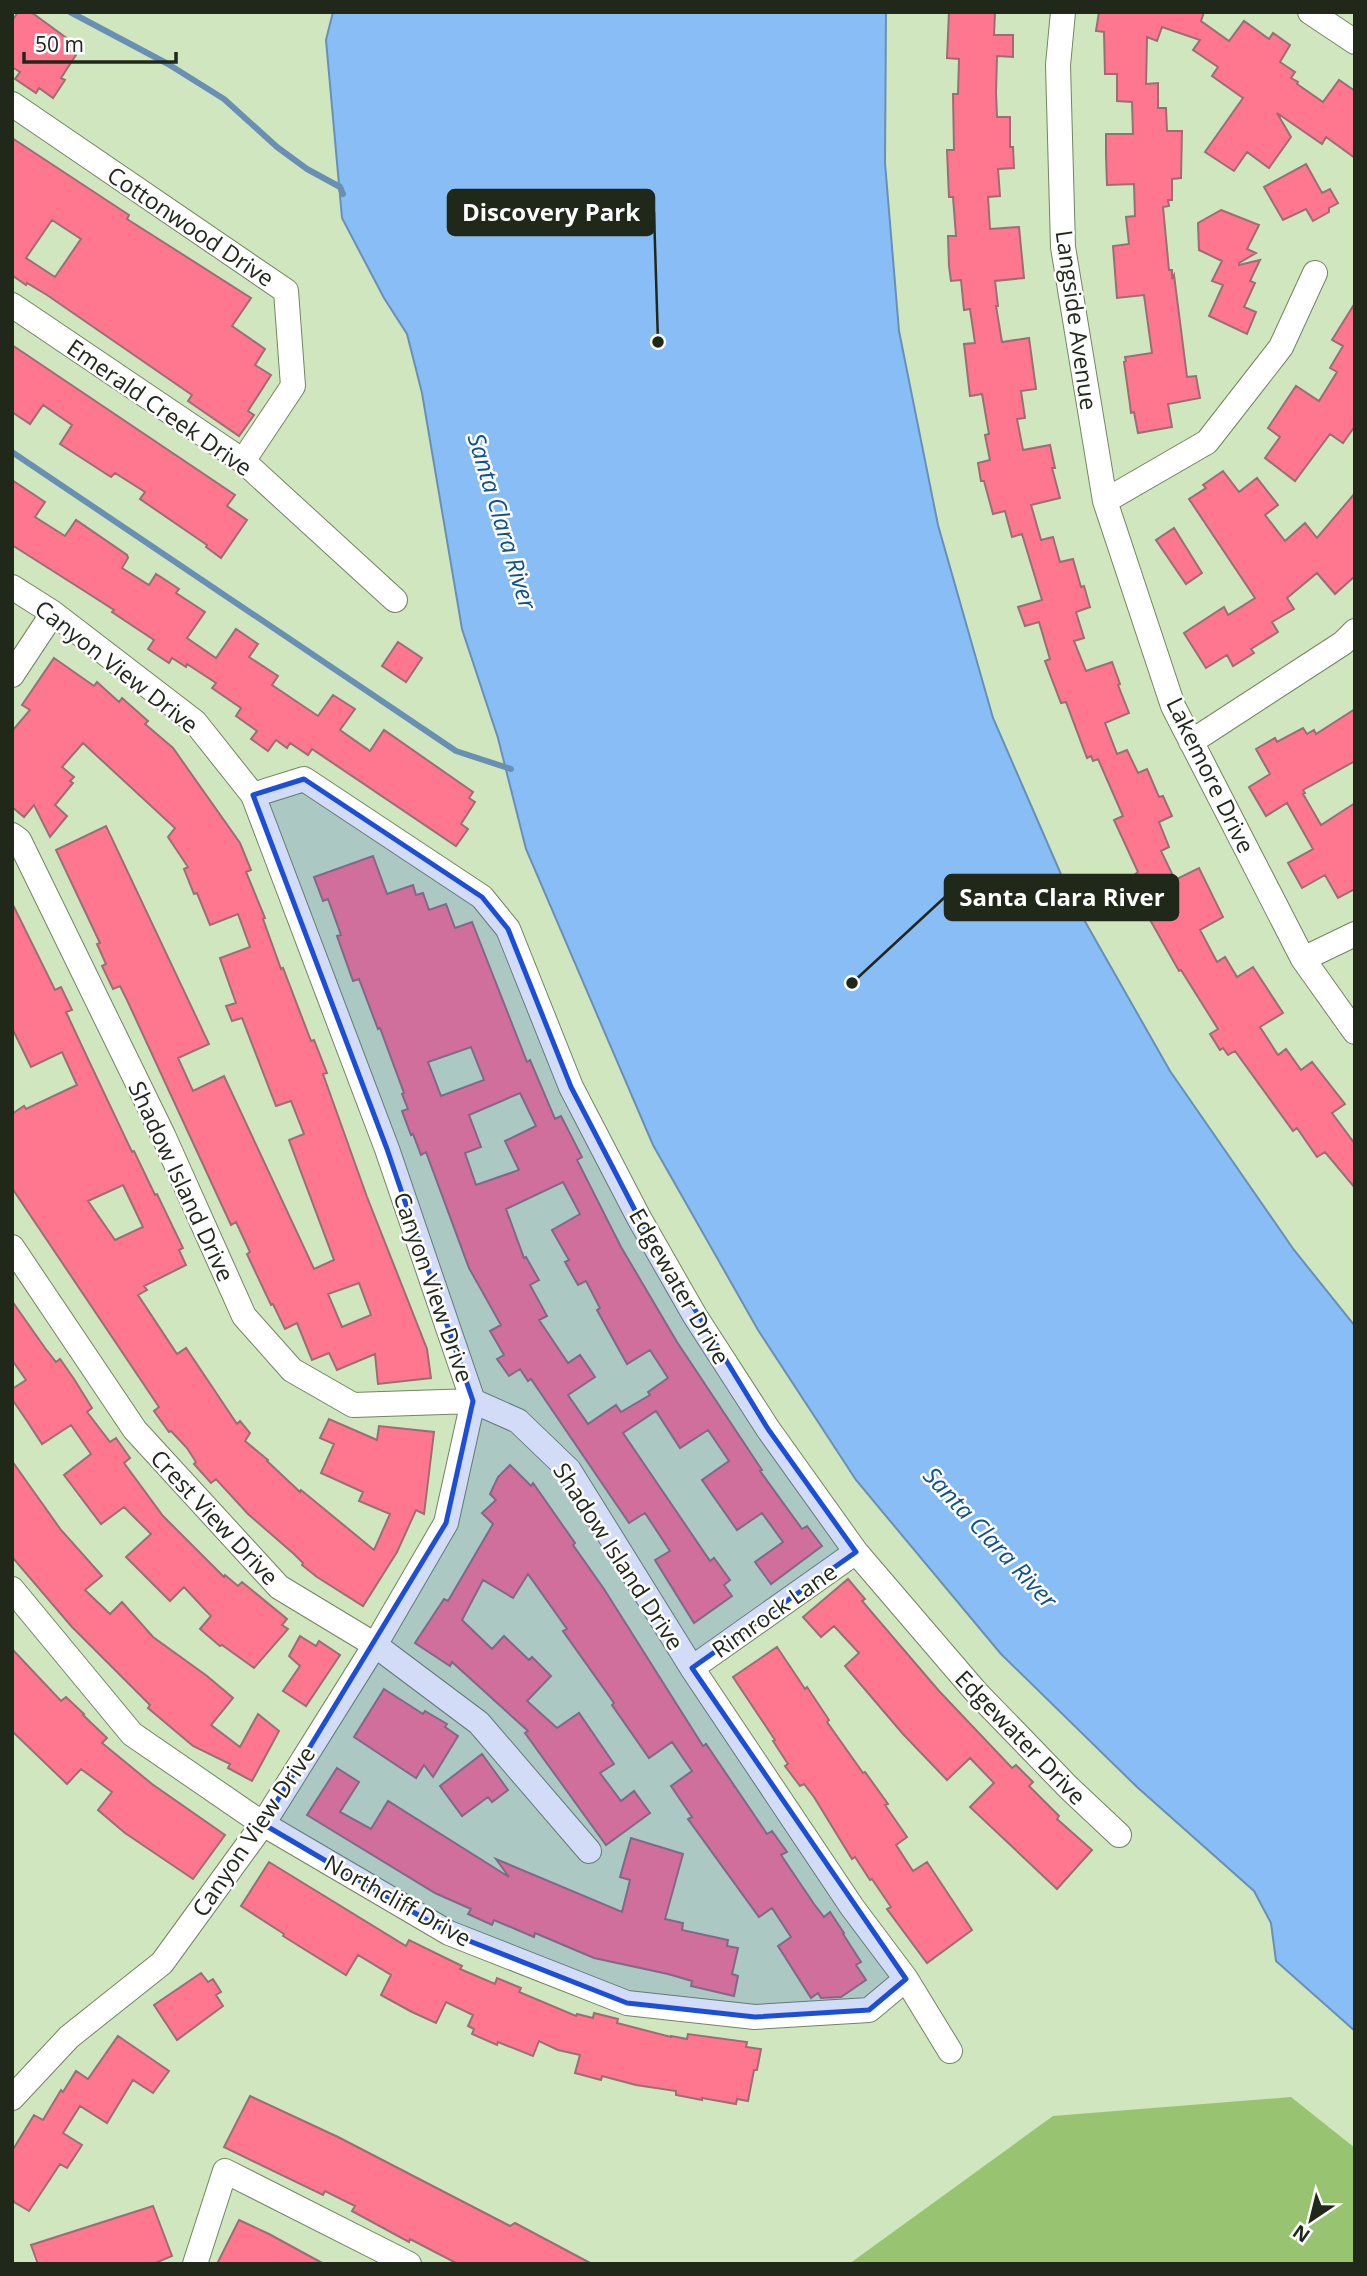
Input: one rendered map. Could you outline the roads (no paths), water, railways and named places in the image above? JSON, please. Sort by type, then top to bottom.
[{"type":"street","name":"Langside Avenue","points":[[1063,12],[1058,65],[1063,247],[1105,501]]},
{"type":"street","points":[[1310,12],[1355,42]]},
{"type":"street","name":"Cottonwood Drive","points":[[12,104],[286,291],[293,386],[243,461]]},
{"type":"street","points":[[1105,501],[1207,442],[1281,347],[1315,273]]},
{"type":"street","name":"Emerald Creek Drive","points":[[12,306],[243,461],[395,600]]},
{"type":"street","name":"Lakemore Drive","points":[[1105,501],[1174,706],[1303,959],[1355,1032]]},
{"type":"street","name":"Canyon View Drive","points":[[12,587],[52,613],[195,722],[253,795],[387,1149],[473,1401],[446,1523],[375,1645],[263,1824],[162,1962],[69,2037],[12,2098]]},
{"type":"street","points":[[12,675],[52,613]]},
{"type":"street","points":[[1191,742],[1343,643],[1355,631]]},
{"type":"street","name":"Edgewater Drive","points":[[253,795],[304,779],[482,897],[508,929],[571,1087],[639,1218],[695,1316],[768,1429],[856,1552],[976,1692],[1069,1788],[1119,1835]]},
{"type":"street","name":"Shadow Island Drive","points":[[12,835],[19,840],[151,1110],[244,1316],[292,1370],[353,1405],[473,1401],[518,1421],[569,1470],[692,1668],[852,1907],[906,1979],[950,2051]]},
{"type":"street","points":[[1303,959],[1355,934]]},
{"type":"street","name":"Crest View Drive","points":[[12,1247],[135,1430],[279,1587],[375,1645],[479,1723],[589,1851]]},
{"type":"street","name":"Rimrock Lane","points":[[692,1668],[856,1552]]},
{"type":"street","name":"Northcliff Drive","points":[[12,1589],[132,1734],[263,1824],[449,1933],[627,2003],[755,2017],[869,2010],[906,1979]]},
{"type":"street","points":[[195,2264],[225,2171],[409,2264]]},
{"type":"water","name":"Santa Clara River","points":[[333,12],[886,12],[885,163],[899,331],[938,525],[993,718],[1070,895],[1170,1071],[1294,1250],[1355,1326],[1355,2031],[1276,1961],[1271,1923],[1254,1891],[1137,1787],[1001,1654],[856,1480],[758,1330],[653,1145],[526,849],[498,738],[462,629],[422,393],[407,334],[384,298],[342,218],[326,40]]},
{"type":"waterway","points":[[70,12],[168,64],[224,99],[277,147],[307,169],[340,187],[343,194]]},
{"type":"waterway","points":[[12,452],[456,751],[511,769]]},
{"type":"place","name":"Discovery Park","points":[[658,342]]},
{"type":"place","name":"Santa Clara River","points":[[852,983]]}]
